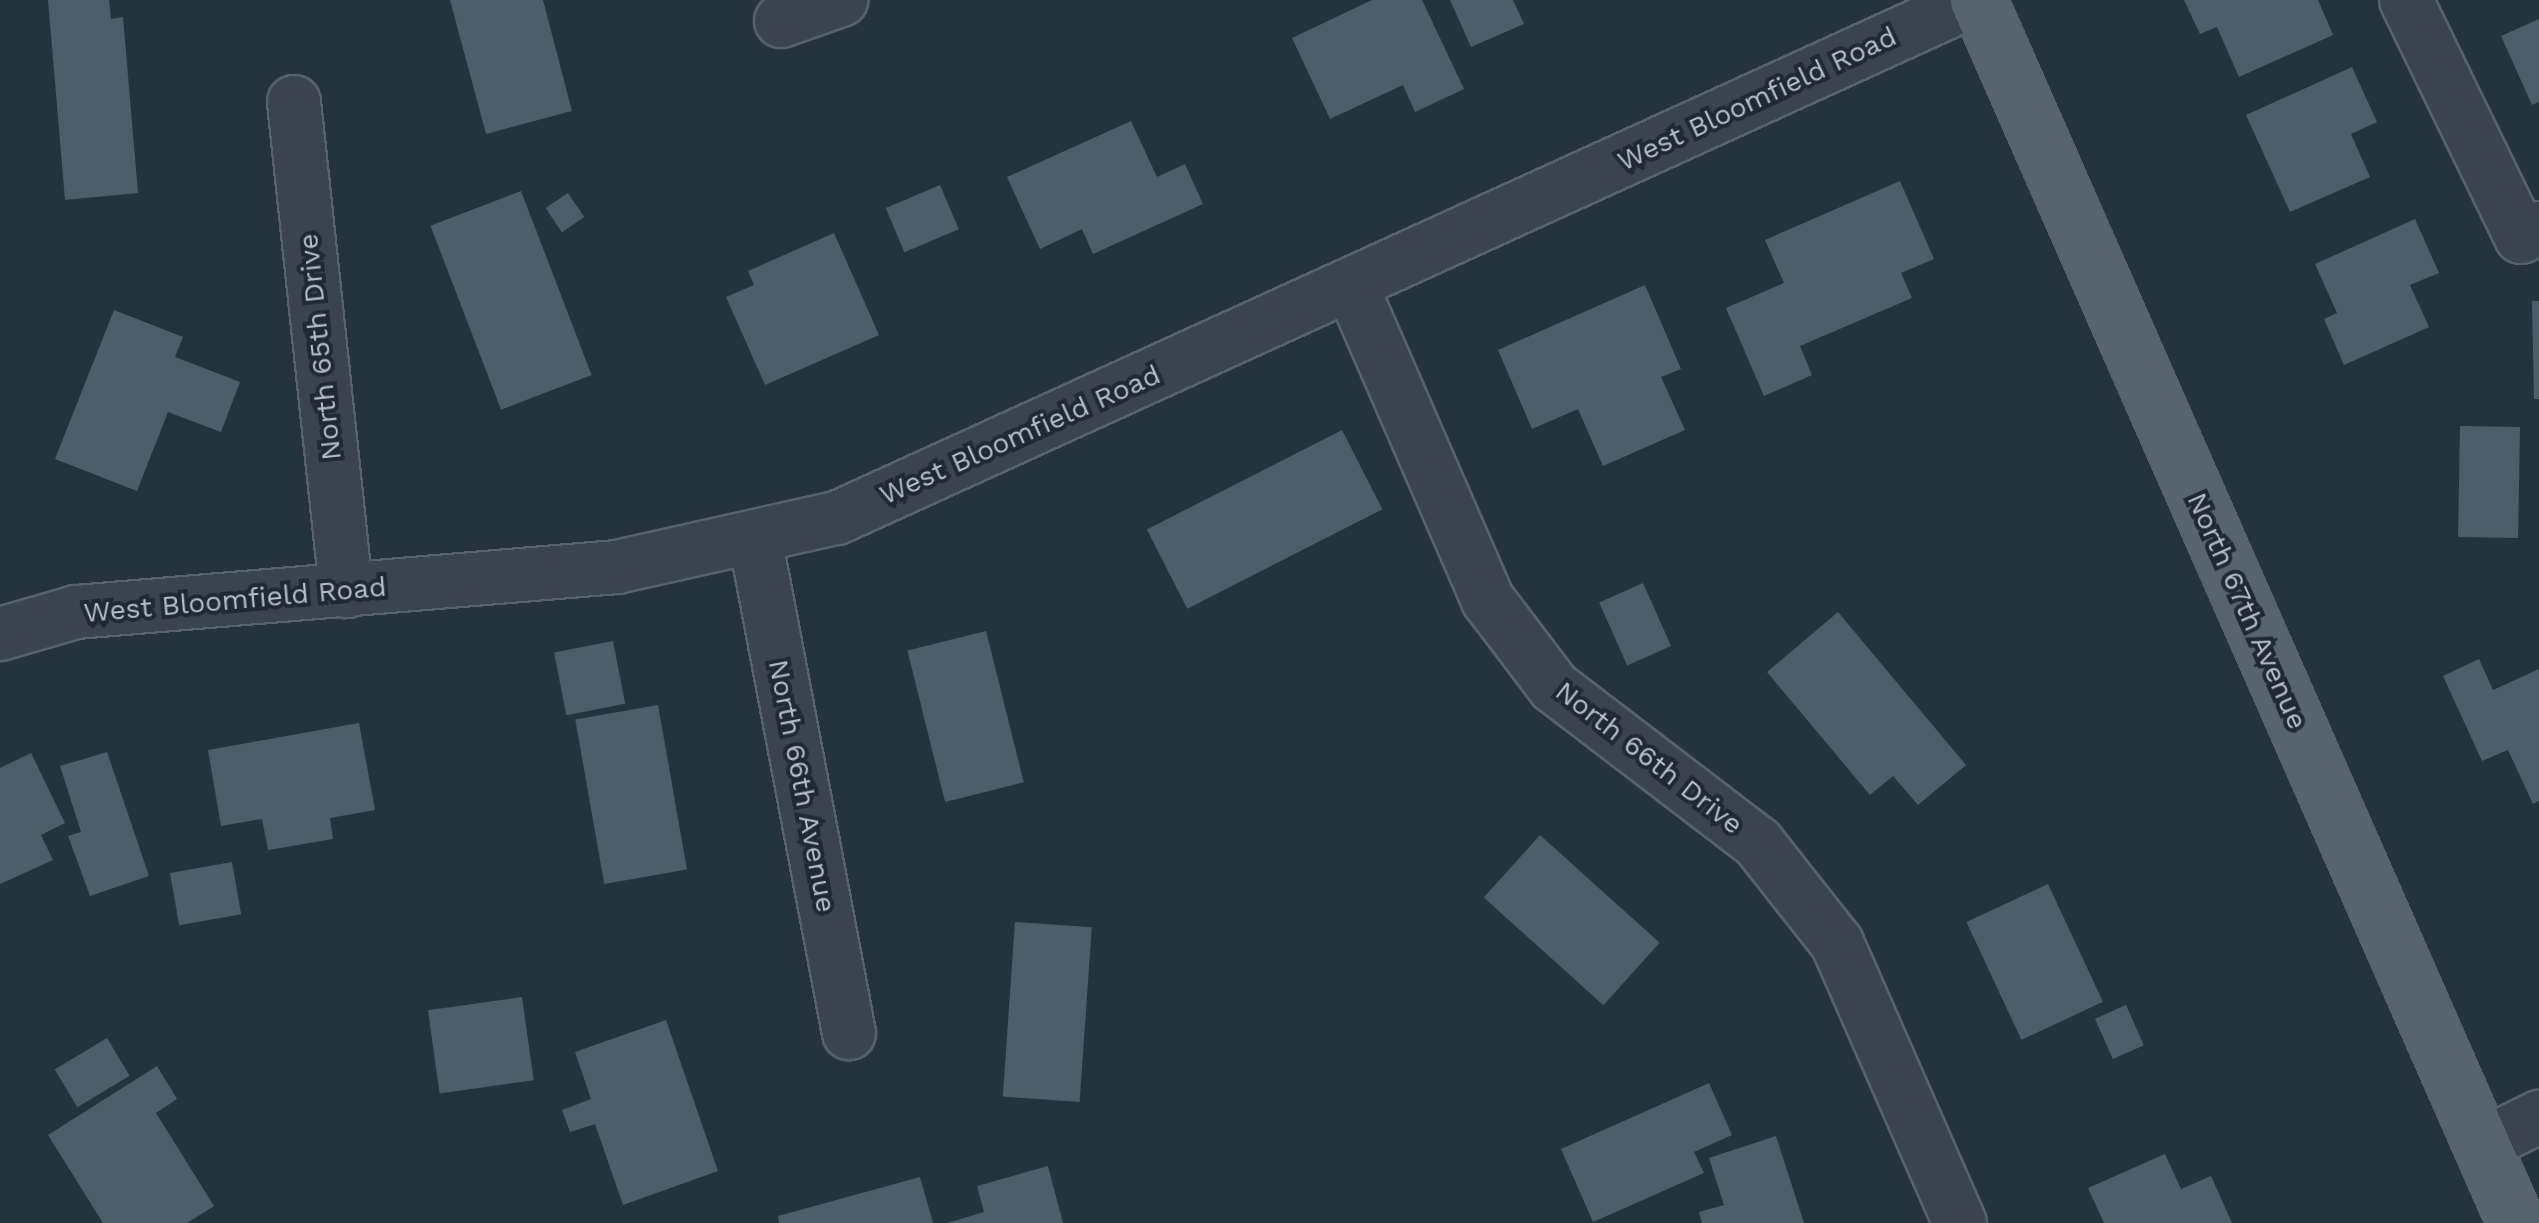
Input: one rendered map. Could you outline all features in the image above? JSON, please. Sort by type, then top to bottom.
[{"type":"main road","name":"North 67th Avenue","points":[[1976,0],[2516,1223]]},
{"type":"street","points":[[782,21],[840,0]]},
{"type":"street","name":"West Bloomfield Road","points":[[0,634],[76,612],[617,567],[837,518],[1976,0]]},
{"type":"street","points":[[2406,0],[2530,233]]},
{"type":"street","name":"North 65th Drive","points":[[294,102],[346,592]]},
{"type":"street","name":"North 66th Drive","points":[[1351,285],[1488,600],[1554,687],[1758,842],[1838,942],[1960,1223]]},
{"type":"street","name":"North 66th Avenue","points":[[755,538],[849,1034]]},
{"type":"street","points":[[2482,1144],[2539,1117]]},
{"type":"building","points":[[48,0],[109,0],[111,19],[123,17],[138,193],[65,200]]},
{"type":"building","points":[[450,0],[543,0],[572,111],[486,134]]},
{"type":"building","points":[[1372,0],[1422,0],[1464,89],[1415,112],[1403,85],[1330,119],[1292,38]]},
{"type":"building","points":[[1450,0],[1513,0],[1524,24],[1471,47]]},
{"type":"building","points":[[2184,0],[2318,0],[2333,35],[2239,77],[2217,27],[2200,34]]},
{"type":"building","points":[[2539,19],[2539,102],[2532,105],[2501,36]]},
{"type":"building","points":[[2352,67],[2377,122],[2351,134],[2370,177],[2290,212],[2246,115]]},
{"type":"building","points":[[1131,121],[1157,177],[1185,164],[1203,204],[1093,254],[1082,229],[1040,249],[1007,177]]},
{"type":"building","points":[[1900,181],[1934,259],[1901,273],[1912,298],[1800,346],[1812,375],[1764,396],[1726,308],[1784,283],[1765,240]]},
{"type":"building","points":[[940,185],[959,229],[904,252],[886,208]]},
{"type":"building","points":[[521,191],[592,375],[501,410],[430,226]]},
{"type":"building","points":[[568,193],[584,217],[562,232],[546,208]]},
{"type":"building","points":[[2415,219],[2439,273],[2410,285],[2429,327],[2344,365],[2324,319],[2337,313],[2315,264]]},
{"type":"building","points":[[834,233],[879,335],[765,385],[726,297],[754,285],[748,271]]},
{"type":"building","points":[[1645,285],[1681,369],[1661,377],[1685,430],[1603,466],[1578,409],[1532,429],[1498,350]]},
{"type":"building","points":[[2532,301],[2539,301],[2539,399],[2534,399]]},
{"type":"building","points":[[114,310],[183,337],[175,357],[240,382],[221,432],[168,412],[137,491],[55,459]]},
{"type":"building","points":[[2460,426],[2520,427],[2518,538],[2458,537]]},
{"type":"building","points":[[1342,430],[1382,509],[1187,609],[1147,529]]},
{"type":"building","points":[[1643,583],[1671,646],[1627,666],[1599,603]]},
{"type":"building","points":[[1838,612],[1966,765],[1918,805],[1893,776],[1870,795],[1767,672]]},
{"type":"building","points":[[986,631],[1024,782],[945,802],[907,651]]},
{"type":"building","points":[[613,641],[625,704],[566,715],[554,652]]},
{"type":"building","points":[[2479,659],[2493,690],[2539,669],[2539,801],[2533,804],[2508,750],[2482,761],[2443,676]]},
{"type":"building","points":[[658,705],[687,869],[604,884],[575,720]]},
{"type":"building","points":[[359,723],[375,810],[330,818],[333,839],[268,850],[262,819],[221,826],[208,750]]},
{"type":"building","points":[[107,752],[149,876],[90,896],[68,836],[81,832],[60,766]]},
{"type":"building","points":[[31,753],[65,823],[41,835],[53,860],[0,884],[0,768]]},
{"type":"building","points":[[1540,835],[1660,943],[1603,1005],[1484,897]]},
{"type":"building","points":[[232,862],[241,914],[179,925],[170,873]]},
{"type":"building","points":[[2048,884],[2103,1002],[2021,1040],[1966,922]]},
{"type":"building","points":[[1015,922],[1092,927],[1080,1102],[1003,1097]]},
{"type":"building","points":[[522,997],[534,1080],[440,1093],[428,1010]]},
{"type":"building","points":[[2126,1005],[2144,1045],[2113,1059],[2095,1019]]},
{"type":"building","points":[[666,1020],[718,1171],[623,1205],[595,1124],[570,1132],[562,1110],[591,1099],[575,1052]]},
{"type":"building","points":[[107,1038],[130,1076],[77,1107],[55,1069]]},
{"type":"building","points":[[157,1066],[177,1099],[156,1113],[214,1206],[187,1223],[103,1223],[48,1135]]},
{"type":"building","points":[[1709,1083],[1732,1135],[1694,1152],[1704,1173],[1593,1222],[1561,1149]]},
{"type":"building","points":[[1776,1136],[1804,1223],[1702,1223],[1699,1212],[1724,1205],[1709,1158]]},
{"type":"building","points":[[2165,1154],[2181,1189],[2211,1176],[2232,1223],[2104,1223],[2088,1188]]},
{"type":"building","points":[[1048,1166],[1063,1223],[947,1223],[984,1212],[977,1186]]},
{"type":"building","points":[[920,1177],[933,1223],[779,1223],[778,1216]]}]
